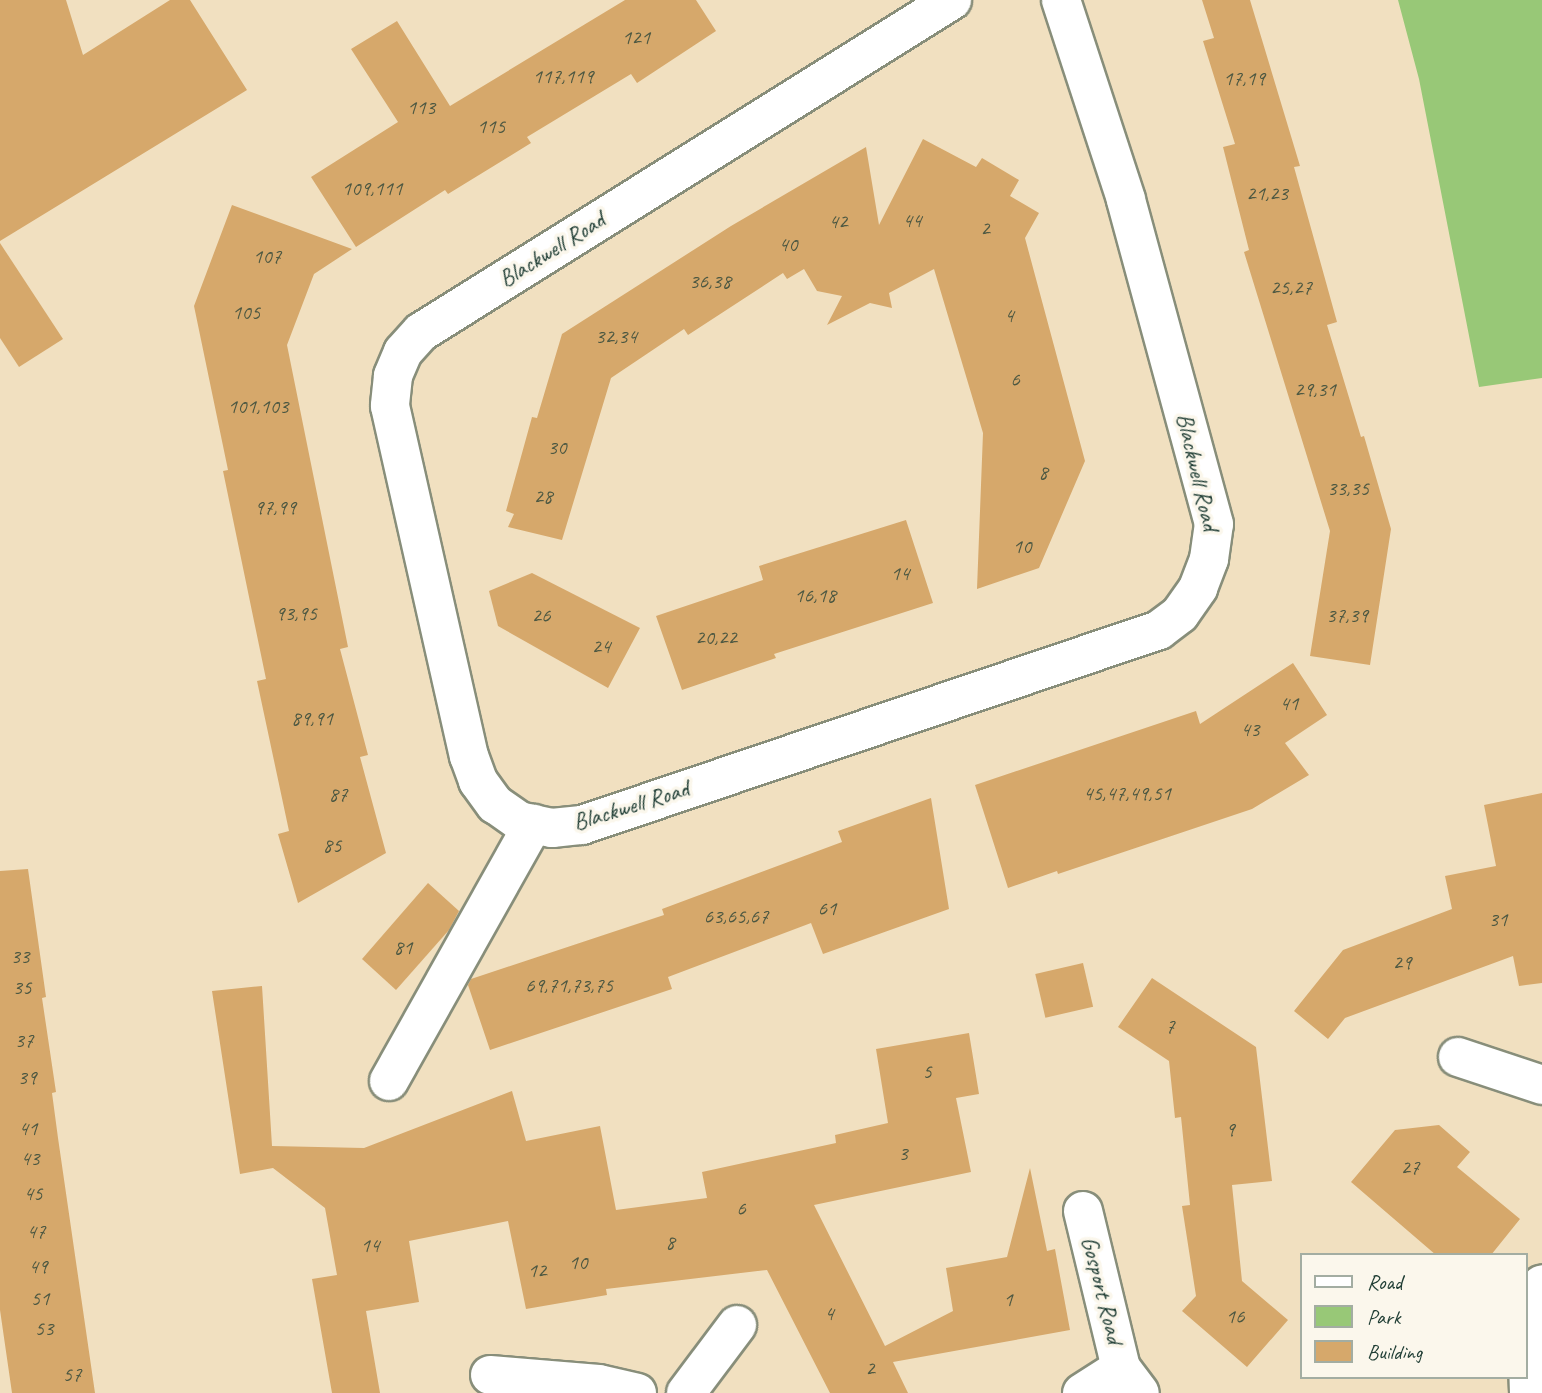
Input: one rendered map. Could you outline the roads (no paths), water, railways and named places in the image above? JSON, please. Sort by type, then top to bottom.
[{"type":"street","name":"Blackwell Road","points":[[952,0],[421,332],[403,352],[393,376],[390,406],[469,756],[478,781],[495,804],[519,821],[552,828],[582,825],[1159,629],[1180,614],[1198,588],[1209,559],[1214,524],[1126,199],[1061,0]]},
{"type":"street","points":[[389,1081],[533,824]]},
{"type":"street","points":[[1458,1057],[1542,1085]]},
{"type":"street","name":"Gosport Road","points":[[1082,1393],[1130,1381],[1083,1211]]},
{"type":"street","points":[[1528,1327],[1542,1284]]},
{"type":"street","points":[[686,1393],[737,1325]]},
{"type":"street","points":[[1528,1362],[1529,1393]]},
{"type":"street","points":[[489,1375],[599,1384],[637,1393]]}]
